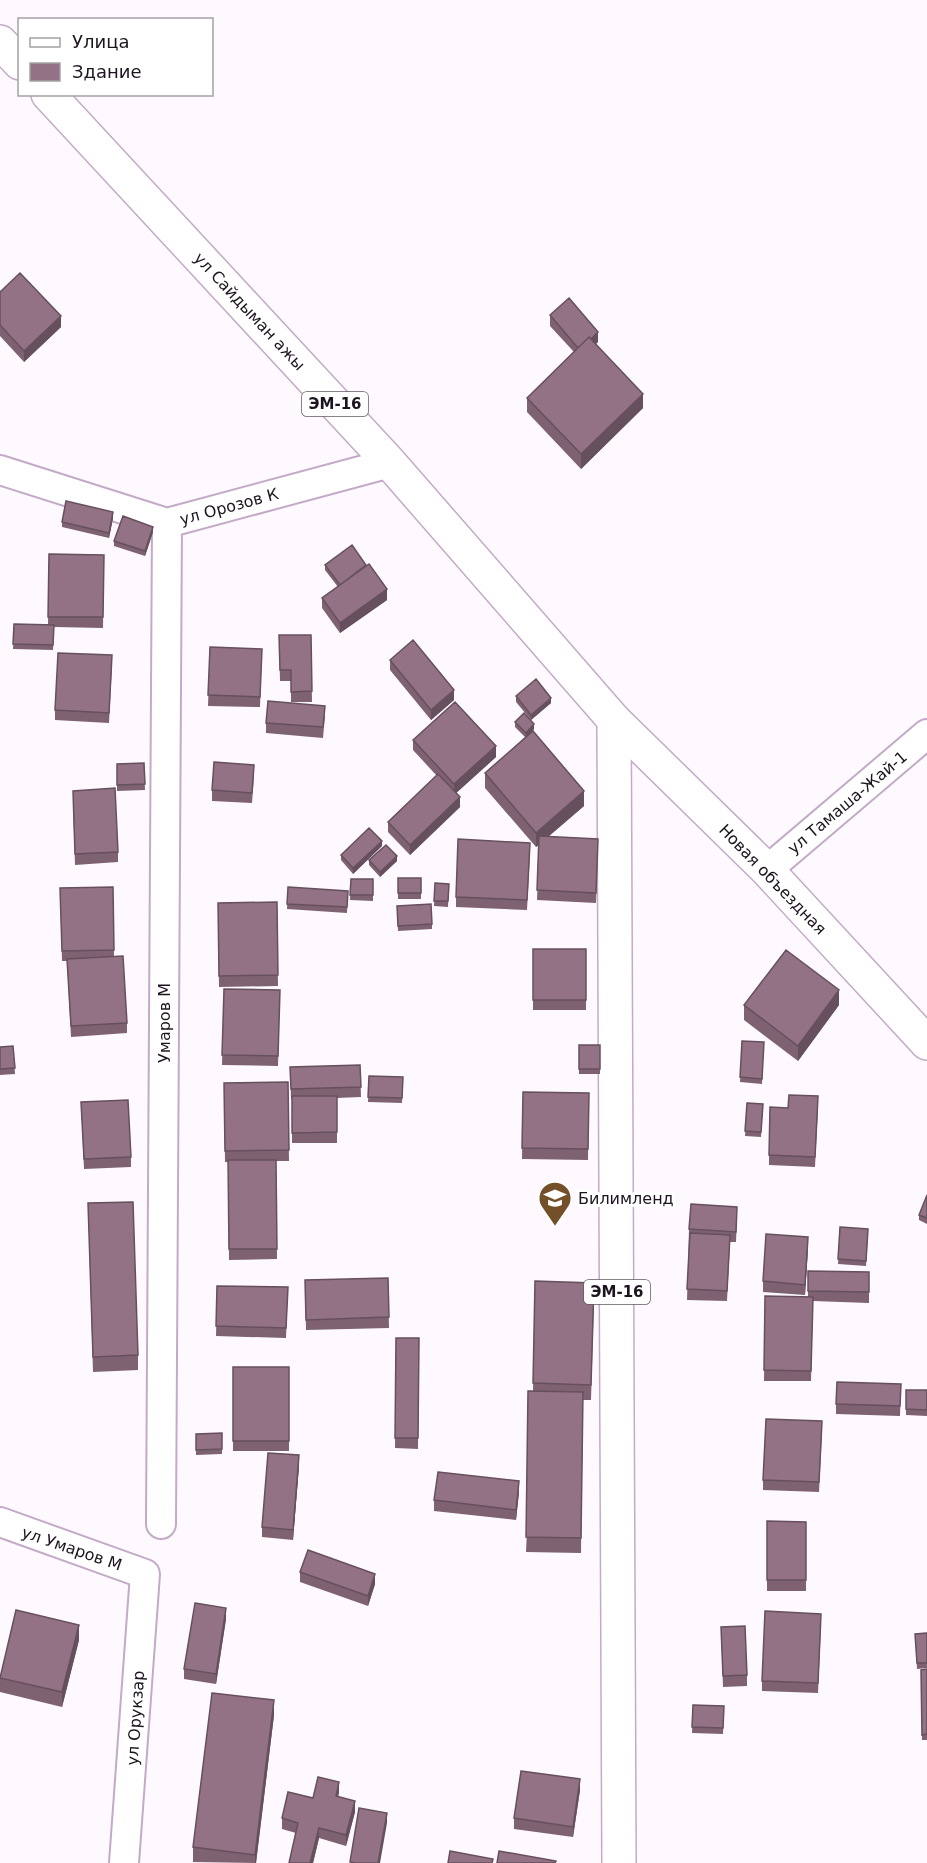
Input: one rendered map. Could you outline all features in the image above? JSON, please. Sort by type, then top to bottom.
[{"type":"main road","points":[[0,42],[18,61]]},
{"type":"main road","name":"ул Сайдыман ажы","points":[[50,96],[390,463],[614,720]]},
{"type":"main road","name":"Новая объездная","points":[[614,720],[766,870],[927,1043]]},
{"type":"main road","name":"ЭМ-16","points":[[614,720],[619,1863]]},
{"type":"street","name":"ул Орозов К","points":[[0,470],[167,523],[390,463]]},
{"type":"street","name":"Умаров М","points":[[161,1524],[167,523]]},
{"type":"street","name":"ул Тамаша-Жай-1","points":[[766,870],[927,734]]},
{"type":"street","name":"ул Умаров М","points":[[0,1522],[145,1574]]},
{"type":"street","name":"ул Орукзар","points":[[124,1863],[145,1574]]},
{"type":"building","points":[[20,273],[61,316],[24,351],[0,325],[0,292]]},
{"type":"building","points":[[569,298],[598,332],[578,348],[550,315]]},
{"type":"building","points":[[589,337],[643,394],[581,454],[527,398]]},
{"type":"building","points":[[66,501],[113,512],[109,533],[62,522]]},
{"type":"building","points":[[123,516],[153,527],[145,551],[114,541]]},
{"type":"building","points":[[352,545],[366,565],[340,585],[325,565]]},
{"type":"building","points":[[49,554],[104,555],[103,617],[48,617]]},
{"type":"building","points":[[369,564],[387,589],[340,623],[322,598]]},
{"type":"building","points":[[14,624],[54,625],[53,645],[13,644]]},
{"type":"building","points":[[279,635],[311,635],[312,691],[291,692],[291,670],[280,670]]},
{"type":"building","points":[[413,640],[454,690],[431,710],[390,660]]},
{"type":"building","points":[[210,647],[262,649],[260,697],[208,695]]},
{"type":"building","points":[[58,653],[112,655],[109,713],[55,710]]},
{"type":"building","points":[[536,679],[551,698],[531,715],[516,696]]},
{"type":"building","points":[[268,701],[325,706],[323,727],[266,723]]},
{"type":"building","points":[[455,702],[496,746],[454,784],[413,740]]},
{"type":"building","points":[[524,713],[534,724],[526,733],[515,722]]},
{"type":"building","points":[[533,731],[584,791],[536,833],[485,773]]},
{"type":"building","points":[[214,762],[254,765],[252,793],[212,790]]},
{"type":"building","points":[[144,763],[145,784],[117,785],[117,764]]},
{"type":"building","points":[[438,774],[460,797],[410,845],[388,822]]},
{"type":"building","points":[[115,788],[118,852],[75,854],[73,791]]},
{"type":"building","points":[[369,828],[382,841],[353,868],[341,855]]},
{"type":"building","points":[[539,836],[598,839],[596,893],[537,890]]},
{"type":"building","points":[[458,839],[530,843],[527,900],[456,897]]},
{"type":"building","points":[[386,845],[397,856],[380,872],[369,860]]},
{"type":"building","points":[[398,878],[421,878],[421,893],[398,893]]},
{"type":"building","points":[[351,879],[373,879],[373,895],[350,895]]},
{"type":"building","points":[[435,883],[449,884],[448,901],[434,901]]},
{"type":"building","points":[[113,887],[114,950],[62,951],[60,888]]},
{"type":"building","points":[[288,887],[348,891],[347,907],[287,904]]},
{"type":"building","points":[[277,902],[278,975],[219,976],[218,903]]},
{"type":"building","points":[[431,904],[432,924],[398,926],[397,906]]},
{"type":"building","points":[[533,949],[586,949],[586,1000],[533,1000]]},
{"type":"building","points":[[786,950],[839,990],[798,1046],[744,1005]]},
{"type":"building","points":[[123,956],[127,1023],[71,1026],[67,959]]},
{"type":"building","points":[[224,989],[280,990],[278,1056],[222,1055]]},
{"type":"building","points":[[742,1041],[764,1042],[762,1079],[740,1077]]},
{"type":"building","points":[[579,1045],[600,1045],[600,1069],[579,1069]]},
{"type":"building","points":[[13,1046],[15,1068],[0,1069],[0,1047]]},
{"type":"building","points":[[360,1065],[361,1087],[291,1089],[290,1067]]},
{"type":"building","points":[[369,1076],[403,1077],[402,1098],[368,1097]]},
{"type":"building","points":[[288,1082],[289,1150],[225,1151],[224,1083]]},
{"type":"building","points":[[523,1092],[589,1093],[588,1149],[522,1148]]},
{"type":"building","points":[[789,1095],[818,1096],[815,1157],[769,1155],[770,1107],[788,1108]]},
{"type":"building","points":[[292,1096],[337,1096],[337,1132],[292,1133]]},
{"type":"building","points":[[128,1100],[131,1157],[84,1159],[81,1102]]},
{"type":"building","points":[[747,1103],[763,1104],[761,1132],[745,1131]]},
{"type":"building","points":[[228,1160],[276,1160],[277,1249],[229,1249]]},
{"type":"building","points":[[927,1195],[927,1218],[919,1215]]},
{"type":"building","points":[[133,1202],[138,1355],[93,1357],[88,1203]]},
{"type":"building","points":[[691,1204],[737,1207],[736,1232],[689,1229]]},
{"type":"building","points":[[840,1227],[868,1229],[866,1261],[838,1259]]},
{"type":"building","points":[[690,1233],[730,1235],[727,1291],[687,1289]]},
{"type":"building","points":[[766,1234],[808,1237],[805,1285],[763,1281]]},
{"type":"building","points":[[808,1271],[869,1272],[869,1292],[808,1291]]},
{"type":"building","points":[[388,1278],[389,1317],[306,1320],[305,1280]]},
{"type":"building","points":[[535,1281],[594,1283],[591,1385],[533,1383]]},
{"type":"building","points":[[217,1286],[288,1287],[286,1328],[216,1326]]},
{"type":"building","points":[[765,1296],[813,1297],[811,1371],[764,1370]]},
{"type":"building","points":[[396,1338],[419,1338],[418,1438],[395,1438]]},
{"type":"building","points":[[233,1367],[289,1367],[289,1441],[233,1441]]},
{"type":"building","points":[[837,1382],[901,1384],[900,1406],[836,1404]]},
{"type":"building","points":[[906,1390],[927,1390],[927,1410],[906,1409]]},
{"type":"building","points":[[528,1391],[583,1392],[581,1538],[526,1537]]},
{"type":"building","points":[[766,1419],[822,1421],[819,1482],[763,1480]]},
{"type":"building","points":[[222,1433],[222,1449],[196,1450],[196,1434]]},
{"type":"building","points":[[268,1453],[299,1455],[293,1530],[262,1527]]},
{"type":"building","points":[[438,1472],[519,1481],[516,1510],[434,1500]]},
{"type":"building","points":[[767,1521],[806,1522],[806,1580],[767,1580]]},
{"type":"building","points":[[308,1550],[375,1574],[368,1596],[300,1572]]},
{"type":"building","points":[[195,1603],[226,1608],[216,1674],[184,1669]]},
{"type":"building","points":[[16,1610],[79,1625],[62,1692],[0,1678]]},
{"type":"building","points":[[765,1611],[821,1614],[818,1683],[762,1681]]},
{"type":"building","points":[[745,1626],[747,1675],[723,1676],[721,1627]]},
{"type":"building","points":[[927,1633],[927,1663],[917,1663],[915,1634]]},
{"type":"building","points":[[927,1669],[927,1734],[922,1735],[921,1670]]},
{"type":"building","points":[[212,1693],[274,1700],[255,1855],[193,1847]]},
{"type":"building","points":[[693,1705],[724,1706],[723,1728],[692,1727]]},
{"type":"building","points":[[521,1771],[580,1779],[573,1827],[514,1818]]},
{"type":"building","points":[[318,1777],[339,1782],[336,1796],[355,1801],[346,1835],[319,1828],[310,1863],[289,1863],[298,1823],[282,1818],[288,1792],[313,1798]]},
{"type":"building","points":[[359,1808],[387,1813],[378,1863],[350,1862]]},
{"type":"building","points":[[450,1851],[493,1859],[492,1863],[448,1863]]},
{"type":"building","points":[[499,1851],[556,1861],[555,1863],[497,1863]]},
{"type":"place","name":"Билимленд","points":[[555,1227]]}]
